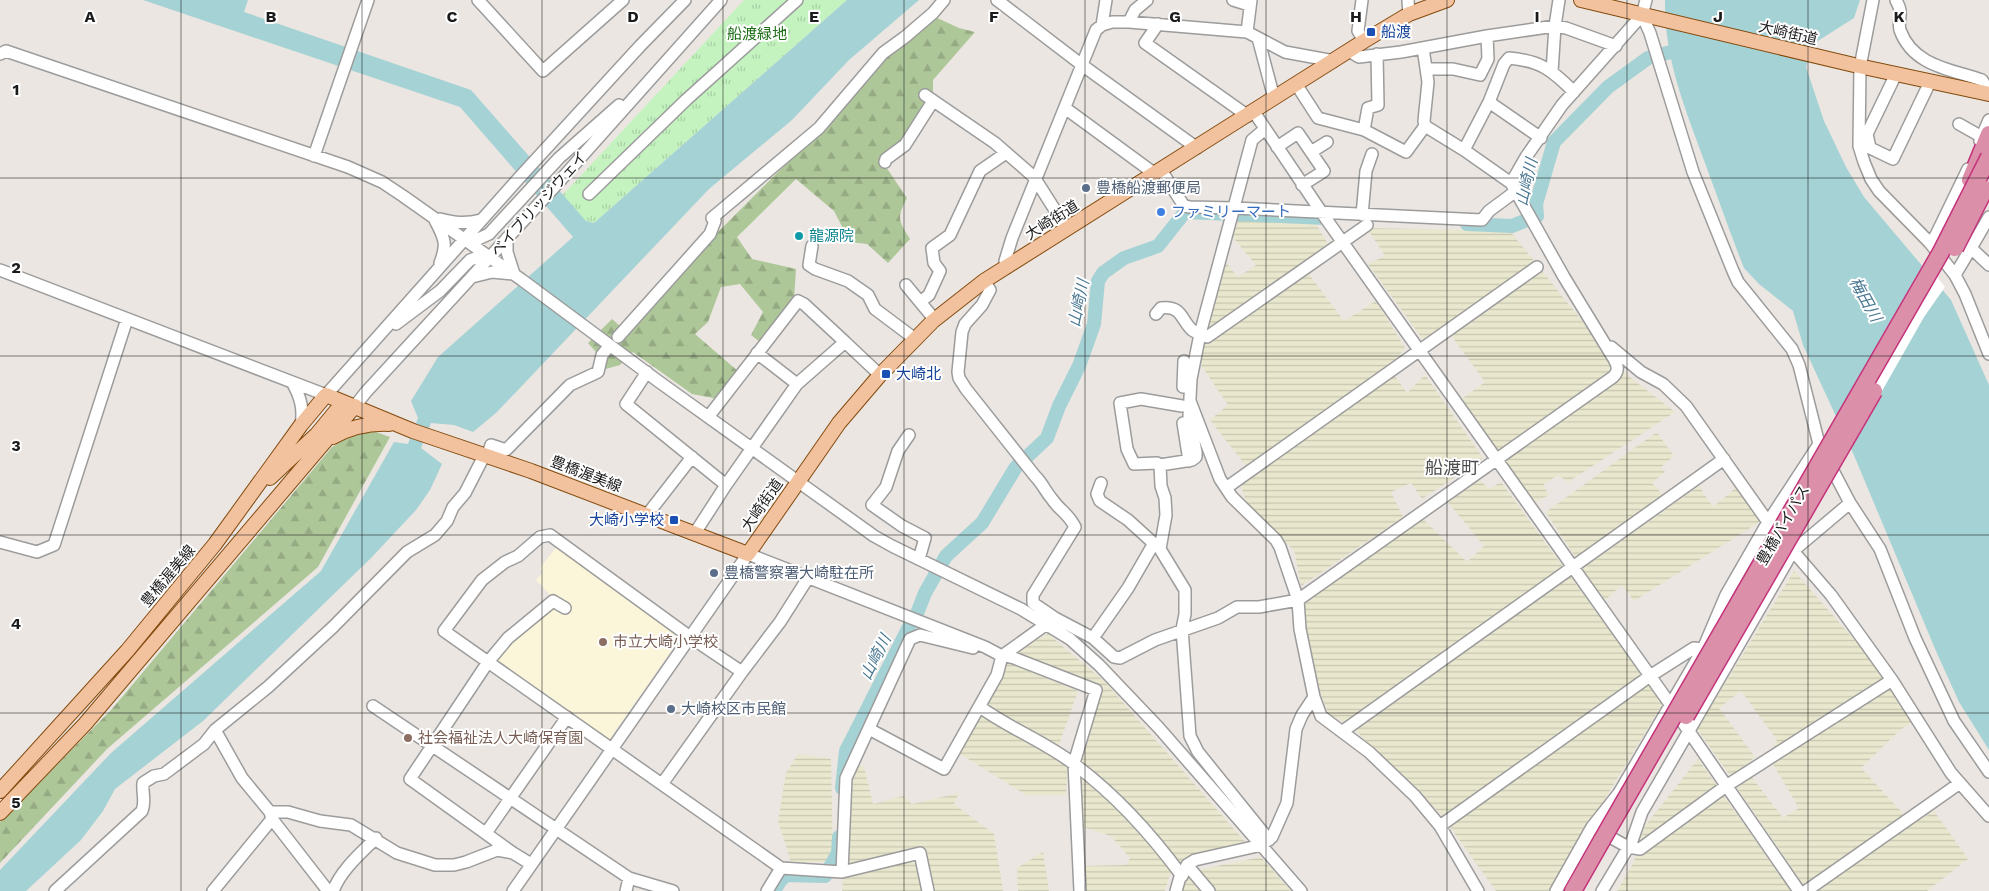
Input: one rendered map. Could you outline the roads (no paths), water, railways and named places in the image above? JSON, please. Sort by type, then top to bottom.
[{"type":"highway","points":[[1965,217],[1985,135]]},
{"type":"highway","name":"豊橋バイパス","points":[[1573,891],[1607,843],[1825,478],[1949,259],[1989,157]]},
{"type":"highway","name":"豊橋バイパス","points":[[1965,217],[1989,181]]},
{"type":"highway","points":[[1965,217],[1989,196]]},
{"type":"highway","name":"豊橋バイパス","points":[[1585,891],[1607,843]]},
{"type":"main road","name":"大崎街道","points":[[748,554],[840,423],[880,375],[936,320],[984,281],[1334,61],[1364,41],[1408,7],[1447,0]]},
{"type":"main road","name":"大崎街道","points":[[1581,0],[1644,6],[1660,19],[1857,66],[1986,94]]},
{"type":"main road","name":"豊橋渥美線","points":[[0,791],[127,651],[215,544],[301,425],[326,395],[420,433],[485,457],[531,471],[748,554]]},
{"type":"main road","points":[[0,813],[92,715],[355,406]]},
{"type":"main road","points":[[249,497],[317,434],[336,411],[355,406]]},
{"type":"main road","points":[[327,440],[342,432],[360,426],[375,423],[397,424]]},
{"type":"street","points":[[314,156],[368,0]]},
{"type":"street","points":[[478,0],[544,71],[623,0]]},
{"type":"street","name":"ベイブリッジウェイ","points":[[326,395],[519,178],[640,46],[685,0]]},
{"type":"street","name":"ベイブリッジウェイ","points":[[355,406],[721,0]]},
{"type":"street","points":[[588,194],[686,100],[798,0]]},
{"type":"street","points":[[618,338],[710,234],[715,220],[712,218],[819,128],[883,53],[905,37],[944,0]]},
{"type":"street","points":[[997,0],[1082,65],[1197,148]]},
{"type":"street","points":[[1102,25],[1106,0]]},
{"type":"street","points":[[1130,22],[1134,10],[1147,0]]},
{"type":"street","points":[[1233,0],[1250,3],[1247,32]]},
{"type":"street","points":[[1362,0],[1358,31],[1364,41]]},
{"type":"street","points":[[1552,72],[1559,0]]},
{"type":"street","points":[[1873,0],[1857,66],[1859,146],[1867,171],[1879,191],[1930,243],[1955,275],[1965,294],[1988,357]]},
{"type":"street","points":[[1901,3],[1900,29],[1914,52],[1934,66],[1982,80],[1986,94]]},
{"type":"street","points":[[1065,108],[1158,172],[1184,206],[1233,212],[1365,220],[1482,220],[1513,187],[1526,157],[1562,106],[1616,46],[1644,6]]},
{"type":"street","points":[[1644,6],[1656,55],[1693,172],[1732,270],[1738,282],[1792,349],[1799,365],[1820,444],[1850,503],[1880,549],[1916,638],[1954,721],[1989,772]]},
{"type":"street","points":[[1006,268],[1006,260],[1012,238],[1096,30],[1102,25],[1130,22],[1247,32],[1290,53],[1334,61]]},
{"type":"street","points":[[1158,24],[1145,43],[1251,114],[1265,129],[1302,185],[1670,704],[1799,891]]},
{"type":"street","points":[[1349,51],[1359,57],[1555,26],[1616,46]]},
{"type":"street","points":[[1426,69],[1453,69],[1482,74],[1488,60],[1487,36]]},
{"type":"street","points":[[1258,38],[1274,98]]},
{"type":"street","points":[[1296,84],[1318,118],[1364,130],[1406,152],[1425,126],[1428,82],[1423,48]]},
{"type":"street","points":[[0,54],[6,51],[348,167],[382,182],[518,277],[874,536],[1021,608],[1094,638],[1114,658],[1120,658],[1182,629],[1218,618],[1236,607],[1259,607],[1298,600],[1617,373],[1618,366],[1513,187],[1464,150],[1425,126]]},
{"type":"street","points":[[1364,130],[1368,108],[1378,105],[1377,54]]},
{"type":"street","points":[[1464,150],[1489,102],[1504,64],[1509,58],[1529,60],[1542,65],[1574,92]]},
{"type":"street","points":[[1488,60],[1504,64]]},
{"type":"street","points":[[1896,74],[1867,134],[1870,148],[1893,159],[1930,82]]},
{"type":"street","points":[[464,240],[476,240],[489,234],[568,149],[647,82]]},
{"type":"street","points":[[885,162],[886,159],[905,145],[929,98],[1006,153],[1036,181],[1067,229]]},
{"type":"street","points":[[1489,102],[1541,138]]},
{"type":"street","points":[[1930,243],[1936,236],[1985,135],[1989,120]]},
{"type":"street","points":[[1959,124],[1985,135]]},
{"type":"street","points":[[1265,129],[1252,140],[1200,334],[1186,403],[1220,479],[1232,497],[1278,544],[1298,600],[1300,629],[1314,697],[1321,716],[1369,752],[1415,796],[1440,826],[1478,891]]},
{"type":"street","points":[[1277,147],[1298,133],[1324,171],[1302,185]]},
{"type":"street","points":[[1311,152],[1327,142]]},
{"type":"street","points":[[920,302],[929,295],[940,271],[934,263],[932,248],[950,235],[980,172],[1006,153]]},
{"type":"street","points":[[1156,314],[1161,308],[1173,309],[1185,319],[1192,330],[1207,337],[1343,243],[1365,220],[1366,171],[1372,154]]},
{"type":"street","points":[[1955,275],[1989,217]]},
{"type":"street","points":[[434,218],[468,224],[482,220]]},
{"type":"street","points":[[434,218],[445,243],[445,249],[437,269]]},
{"type":"street","points":[[508,238],[507,252],[518,277]]},
{"type":"street","points":[[812,246],[809,265],[848,281],[868,295],[875,309],[915,339]]},
{"type":"street","points":[[1971,248],[1989,265]]},
{"type":"street","points":[[370,344],[440,291],[470,260],[478,257],[490,257]]},
{"type":"street","points":[[1226,488],[1537,267]]},
{"type":"street","points":[[0,270],[326,395]]},
{"type":"street","points":[[472,277],[492,272],[518,277]]},
{"type":"street","points":[[984,281],[990,290],[982,305],[965,324],[962,332],[959,378],[1045,487],[1052,500],[1069,516],[1075,528],[1033,596],[1034,603],[1099,665],[1265,842]]},
{"type":"street","points":[[906,285],[936,320]]},
{"type":"street","points":[[708,416],[798,301],[804,304],[880,375]]},
{"type":"street","points":[[0,542],[37,552],[54,545],[127,319]]},
{"type":"street","points":[[1602,340],[1625,360],[1674,394],[1686,406],[1768,522],[1831,595],[1892,680],[1951,773],[1989,816]]},
{"type":"street","points":[[695,533],[726,485],[797,384],[845,342]]},
{"type":"street","points":[[61,889],[142,811],[145,803],[142,793],[143,784],[154,776],[164,774],[204,744],[215,730],[268,687],[333,627],[407,552],[435,535],[447,521],[453,507],[465,493],[491,445],[506,450],[570,385],[598,372],[602,355],[607,350]]},
{"type":"street","points":[[757,353],[797,384]]},
{"type":"street","points":[[1184,361],[1186,403],[1196,457],[1190,461],[1160,465],[1157,463],[1134,464],[1127,448],[1120,402],[1141,399],[1186,403]]},
{"type":"street","points":[[647,372],[626,404],[726,485]]},
{"type":"street","points":[[292,382],[302,404],[301,425]]},
{"type":"street","points":[[908,435],[898,451],[886,487],[872,505],[902,526],[925,538],[919,559]]},
{"type":"street","points":[[1556,891],[1592,827],[1619,793],[1702,649],[1726,595],[1768,522],[1820,444]]},
{"type":"street","points":[[647,515],[692,457]]},
{"type":"street","points":[[1343,731],[1724,459]]},
{"type":"street","points":[[1094,638],[1157,546],[1166,515],[1165,498],[1161,486],[1160,465]]},
{"type":"street","points":[[1101,484],[1097,494],[1100,501],[1128,520],[1157,546],[1185,590],[1185,614],[1182,629],[1189,726],[1193,744],[1301,891]]},
{"type":"street","points":[[1602,891],[1623,859],[1632,841],[1642,812],[1793,551],[1850,503]]},
{"type":"street","points":[[742,672],[690,637],[550,535],[540,537],[518,556],[505,562],[482,580],[444,631],[781,868],[833,871],[920,853],[928,891]]},
{"type":"street","points":[[512,891],[748,554],[985,647],[1002,656]]},
{"type":"street","points":[[662,784],[780,622],[808,578]]},
{"type":"street","points":[[531,864],[512,853],[410,779],[488,662],[508,638],[553,601],[565,608]]},
{"type":"street","points":[[869,729],[944,769],[997,675],[1002,656],[1051,621]]},
{"type":"street","points":[[833,871],[846,778],[910,639],[920,635],[1014,658],[1096,690],[1074,763],[1080,891]]},
{"type":"street","points":[[1440,826],[1650,676],[1694,648],[1702,649]]},
{"type":"street","points":[[1592,827],[1628,847],[1640,849],[1726,786],[1892,680]]},
{"type":"street","points":[[1176,891],[1180,877],[1187,865],[1195,860],[1265,842],[1272,836],[1287,802],[1296,729],[1302,715],[1314,697]]},
{"type":"street","points":[[373,706],[628,878],[673,891]]},
{"type":"street","points":[[980,707],[1074,763],[1119,802],[1151,834],[1182,876]]},
{"type":"street","points":[[0,805],[70,734],[92,715]]},
{"type":"street","points":[[486,833],[567,717]]},
{"type":"street","points":[[215,730],[242,778],[328,891]]},
{"type":"street","points":[[1806,891],[1960,783]]},
{"type":"street","points":[[213,891],[271,816],[288,812],[351,825],[376,838],[397,853],[435,865],[454,865],[497,850],[512,853]]},
{"type":"street","points":[[333,891],[336,882],[351,863],[376,838]]},
{"type":"street","points":[[1187,865],[1209,891]]},
{"type":"street","points":[[767,891],[781,868]]},
{"type":"street","points":[[626,891],[628,878]]},
{"type":"water","points":[[143,0],[248,0],[244,12],[471,90],[586,221],[594,223],[847,0],[919,0],[849,60],[792,120],[709,189],[496,413],[473,432],[454,425],[431,423],[421,448],[442,464],[430,490],[416,510],[371,558],[203,721],[115,789],[103,811],[81,840],[26,891],[0,891],[0,870],[111,753],[321,571],[394,442],[408,444],[418,418],[411,401],[438,357],[573,237],[460,107]]},
{"type":"water","name":"梅田川","points":[[1665,0],[1860,0],[1854,18],[1813,44],[1806,67],[1824,121],[1846,167],[1864,197],[1951,300],[1989,385],[1989,750],[1959,702],[1936,651],[1853,453],[1803,345],[1793,311],[1759,284],[1744,268],[1677,83],[1668,43]]},
{"type":"waterway","name":"山崎川","points":[[1467,224],[1512,226],[1537,216],[1536,204],[1554,142],[1608,87],[1648,58],[1686,48]]},
{"type":"waterway","name":"山崎川","points":[[842,788],[846,751],[916,616],[925,593],[946,556],[982,523],[1016,467],[1047,438],[1059,406],[1079,366],[1094,324],[1098,281],[1103,273],[1124,258],[1158,246],[1185,212],[1326,218]]},
{"type":"waterway","name":"山崎川","points":[[774,891],[786,875],[825,876],[838,853],[839,837]]},
{"type":"place","name":"船渡","points":[[1371,32]]},
{"type":"place","name":"豊橋船渡郵便局","points":[[1086,188]]},
{"type":"place","name":"ファミリーマート","points":[[1161,212]]},
{"type":"place","name":"龍源院","points":[[799,236]]},
{"type":"place","name":"大崎北","points":[[886,374]]},
{"type":"place","name":"大崎小学校","points":[[674,520]]},
{"type":"place","name":"豊橋警察署大崎駐在所","points":[[714,573]]},
{"type":"place","name":"市立大崎小学校","points":[[603,642]]},
{"type":"place","name":"大崎校区市民館","points":[[671,709]]},
{"type":"place","name":"社会福祉法人大崎保育園","points":[[408,738]]},
{"type":"district","name":"船渡町","points":[[1452,468]]},
{"type":"park label","name":"船渡緑地","points":[[757,34]]}]
